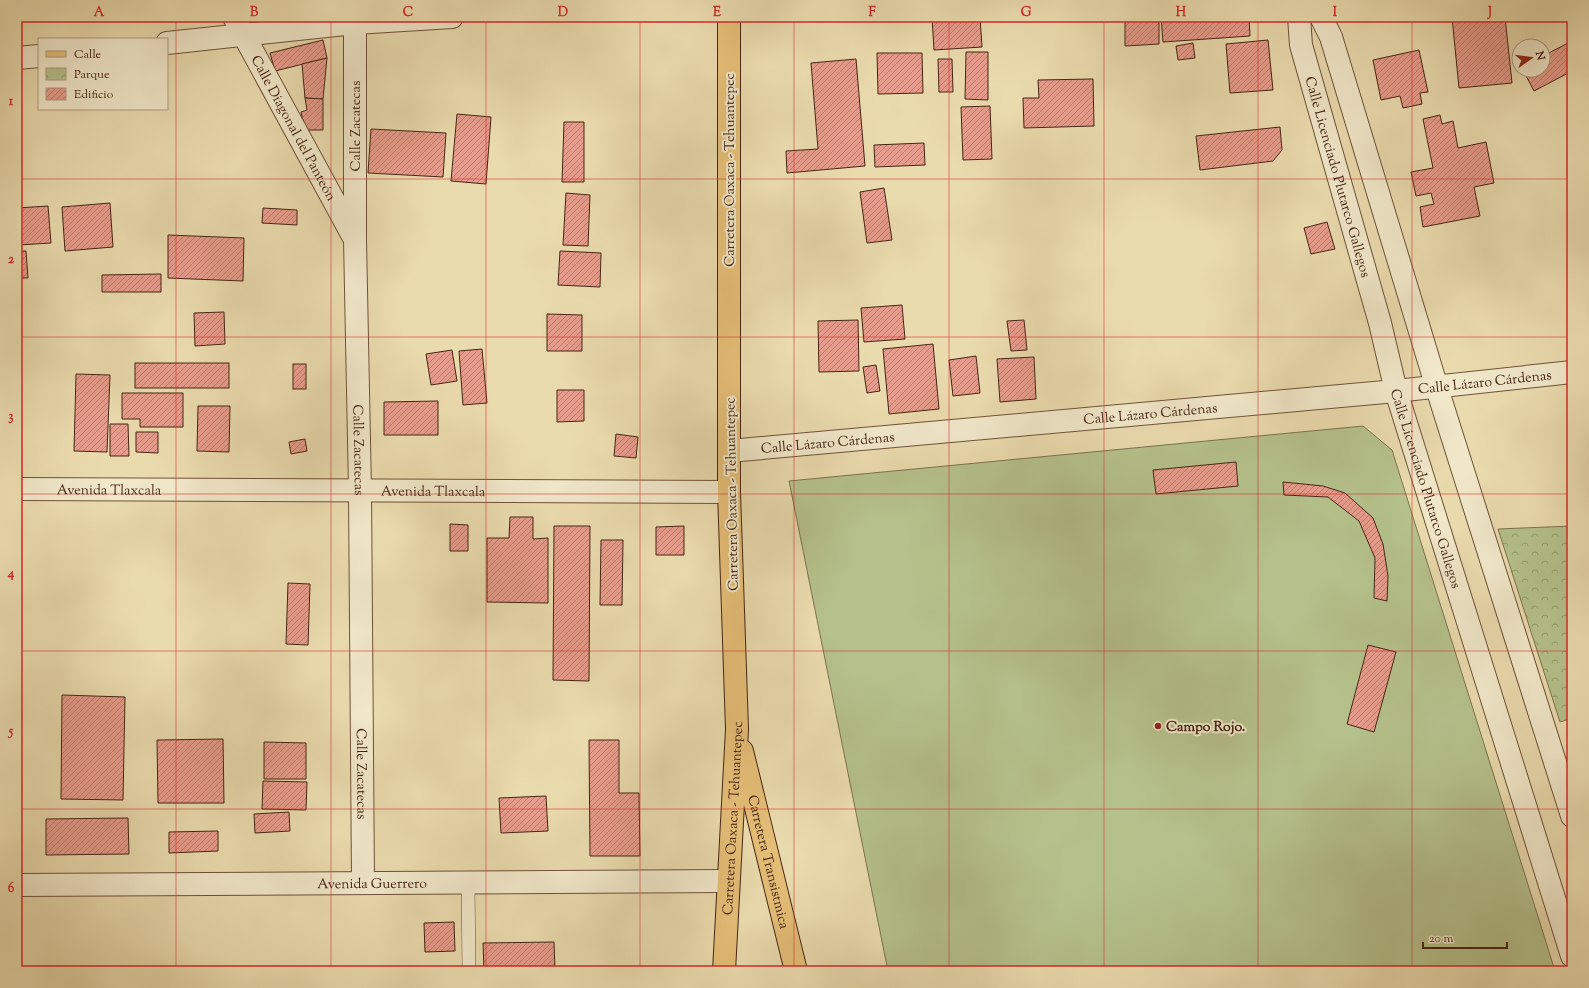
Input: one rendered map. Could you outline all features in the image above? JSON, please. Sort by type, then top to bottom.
[{"type":"main road","name":"Carretera Oaxaca - Tehuantepec","points":[[724,971],[737,729],[729,492],[729,17]]},
{"type":"main road","name":"Carretera Transistmica","points":[[737,729],[796,971]]},
{"type":"street","points":[[168,43],[239,26],[452,17]]},
{"type":"street","name":"Calle Licenciado Plutarco Gallegos","points":[[1298,17],[1301,45],[1380,323],[1396,391],[1564,899],[1572,956]]},
{"type":"street","points":[[1321,17],[1331,37],[1437,386],[1572,816]]},
{"type":"street","name":"Calle Zacatecas","points":[[355,20],[355,239],[360,491],[363,883]]},
{"type":"street","name":"Calle Diagonal del Panteón","points":[[239,26],[355,239]]},
{"type":"street","points":[[17,58],[38,56]]},
{"type":"street","name":"Calle Lázaro Cárdenas","points":[[729,451],[1396,391],[1572,372]]},
{"type":"street","name":"Avenida Tlaxcala","points":[[17,489],[729,492]]},
{"type":"street","name":"Avenida Guerrero","points":[[17,885],[728,881]]},
{"type":"lane","points":[[468,883],[469,971]]},
{"type":"green space","name":"Campo Rojo.","points":[[1363,426],[1392,450],[1555,971],[888,971],[789,481]]},
{"type":"green space","points":[[1572,526],[1572,718],[1560,722],[1498,529]]},
{"type":"building","points":[[932,17],[980,17],[982,47],[934,50]]},
{"type":"building","points":[[1125,17],[1159,17],[1159,44],[1125,46]]},
{"type":"building","points":[[1161,17],[1249,17],[1250,36],[1163,42]]},
{"type":"building","points":[[1452,17],[1505,17],[1512,83],[1459,88]]},
{"type":"building","points":[[323,40],[327,58],[275,71],[270,53]]},
{"type":"building","points":[[1268,40],[1273,90],[1230,93],[1226,44]]},
{"type":"building","points":[[1570,42],[1572,46],[1572,71],[1534,91],[1527,78],[1551,78],[1551,52]]},
{"type":"building","points":[[1193,43],[1195,58],[1178,60],[1176,46]]},
{"type":"building","points":[[1419,50],[1428,92],[1420,93],[1422,104],[1403,108],[1400,96],[1381,100],[1373,60]]},
{"type":"building","points":[[966,52],[988,52],[988,100],[965,99]]},
{"type":"building","points":[[877,53],[922,53],[923,93],[878,94]]},
{"type":"building","points":[[327,58],[323,99],[305,98],[302,64]]},
{"type":"building","points":[[856,59],[865,166],[787,173],[786,151],[818,149],[811,63]]},
{"type":"building","points":[[938,59],[952,59],[953,92],[939,92]]},
{"type":"building","points":[[1093,79],[1094,126],[1024,128],[1023,98],[1039,98],[1038,80]]},
{"type":"building","points":[[305,98],[323,99],[323,130],[305,130],[301,112],[307,110]]},
{"type":"building","points":[[990,106],[992,159],[963,160],[961,107]]},
{"type":"building","points":[[457,114],[491,117],[486,184],[451,181]]},
{"type":"building","points":[[1440,115],[1442,124],[1453,121],[1458,148],[1486,142],[1494,183],[1474,187],[1480,216],[1423,227],[1420,207],[1434,204],[1431,193],[1416,196],[1411,172],[1433,168],[1423,119]]},
{"type":"building","points":[[564,122],[584,122],[584,182],[562,182]]},
{"type":"building","points":[[1280,127],[1282,150],[1273,161],[1200,170],[1196,136]]},
{"type":"building","points":[[371,129],[446,133],[443,177],[368,173]]},
{"type":"building","points":[[924,143],[925,165],[875,167],[874,145]]},
{"type":"building","points":[[884,188],[892,240],[867,243],[860,192]]},
{"type":"building","points":[[566,193],[590,195],[588,246],[563,245]]},
{"type":"building","points":[[110,203],[113,247],[65,251],[62,207]]},
{"type":"building","points":[[48,206],[51,243],[19,245],[17,208]]},
{"type":"building","points":[[263,208],[297,210],[297,225],[262,223]]},
{"type":"building","points":[[1327,222],[1335,249],[1311,254],[1304,228]]},
{"type":"building","points":[[168,235],[244,238],[243,281],[168,278]]},
{"type":"building","points":[[17,251],[26,251],[28,278],[17,278]]},
{"type":"building","points":[[560,251],[601,253],[600,287],[558,285]]},
{"type":"building","points":[[161,274],[161,292],[102,292],[102,275]]},
{"type":"building","points":[[902,305],[905,339],[864,342],[861,308]]},
{"type":"building","points":[[224,312],[225,344],[195,346],[194,313]]},
{"type":"building","points":[[547,314],[582,315],[582,351],[547,351]]},
{"type":"building","points":[[858,320],[859,371],[819,372],[818,321]]},
{"type":"building","points":[[1024,320],[1027,350],[1011,351],[1007,321]]},
{"type":"building","points":[[933,344],[939,409],[889,414],[883,349]]},
{"type":"building","points":[[482,349],[487,403],[463,405],[459,351]]},
{"type":"building","points":[[452,350],[457,381],[431,385],[426,354]]},
{"type":"building","points":[[976,356],[980,393],[953,396],[949,360]]},
{"type":"building","points":[[1034,357],[1036,399],[1000,402],[997,359]]},
{"type":"building","points":[[135,363],[229,363],[229,388],[135,388]]},
{"type":"building","points":[[293,364],[306,364],[306,389],[293,389]]},
{"type":"building","points":[[876,365],[880,391],[867,393],[863,367]]},
{"type":"building","points":[[76,374],[110,375],[107,452],[74,451]]},
{"type":"building","points":[[557,390],[584,390],[584,421],[557,422]]},
{"type":"building","points":[[122,393],[183,393],[183,427],[140,427],[140,419],[122,419]]},
{"type":"building","points":[[438,401],[438,435],[384,435],[384,402]]},
{"type":"building","points":[[198,406],[230,406],[229,452],[197,451]]},
{"type":"building","points":[[110,424],[128,424],[129,456],[110,456]]},
{"type":"building","points":[[136,432],[158,432],[158,453],[136,452]]},
{"type":"building","points":[[616,434],[638,437],[636,458],[614,456]]},
{"type":"building","points":[[305,439],[307,451],[291,454],[289,442]]},
{"type":"building","points":[[1236,462],[1238,486],[1156,494],[1153,470]]},
{"type":"building","points":[[1283,482],[1323,486],[1345,493],[1373,518],[1383,544],[1388,576],[1387,601],[1374,598],[1375,558],[1359,521],[1328,497],[1284,495]]},
{"type":"building","points":[[510,517],[533,517],[533,539],[548,538],[548,603],[487,602],[487,538],[509,538]]},
{"type":"building","points":[[450,524],[468,525],[468,551],[450,551]]},
{"type":"building","points":[[554,526],[590,526],[589,681],[553,680]]},
{"type":"building","points":[[684,526],[684,555],[656,555],[656,527]]},
{"type":"building","points":[[601,540],[623,540],[622,605],[600,605]]},
{"type":"building","points":[[288,583],[310,584],[308,645],[286,644]]},
{"type":"building","points":[[1368,645],[1396,652],[1374,732],[1347,724]]},
{"type":"building","points":[[62,695],[125,697],[123,800],[61,799]]},
{"type":"building","points":[[223,739],[224,803],[158,803],[157,740]]},
{"type":"building","points":[[589,740],[619,740],[619,793],[639,793],[640,856],[590,856]]},
{"type":"building","points":[[264,742],[306,743],[306,779],[264,779]]},
{"type":"building","points":[[263,781],[307,782],[306,810],[262,809]]},
{"type":"building","points":[[546,796],[548,831],[501,833],[499,798]]},
{"type":"building","points":[[289,812],[290,831],[255,833],[254,814]]},
{"type":"building","points":[[128,818],[129,854],[46,855],[46,819]]},
{"type":"building","points":[[218,831],[218,851],[169,853],[169,832]]},
{"type":"building","points":[[454,922],[455,951],[425,952],[424,923]]},
{"type":"building","points":[[554,942],[555,971],[484,971],[483,943]]},
{"type":"place","name":"Campo Rojo.","points":[[1158,726]]}]
